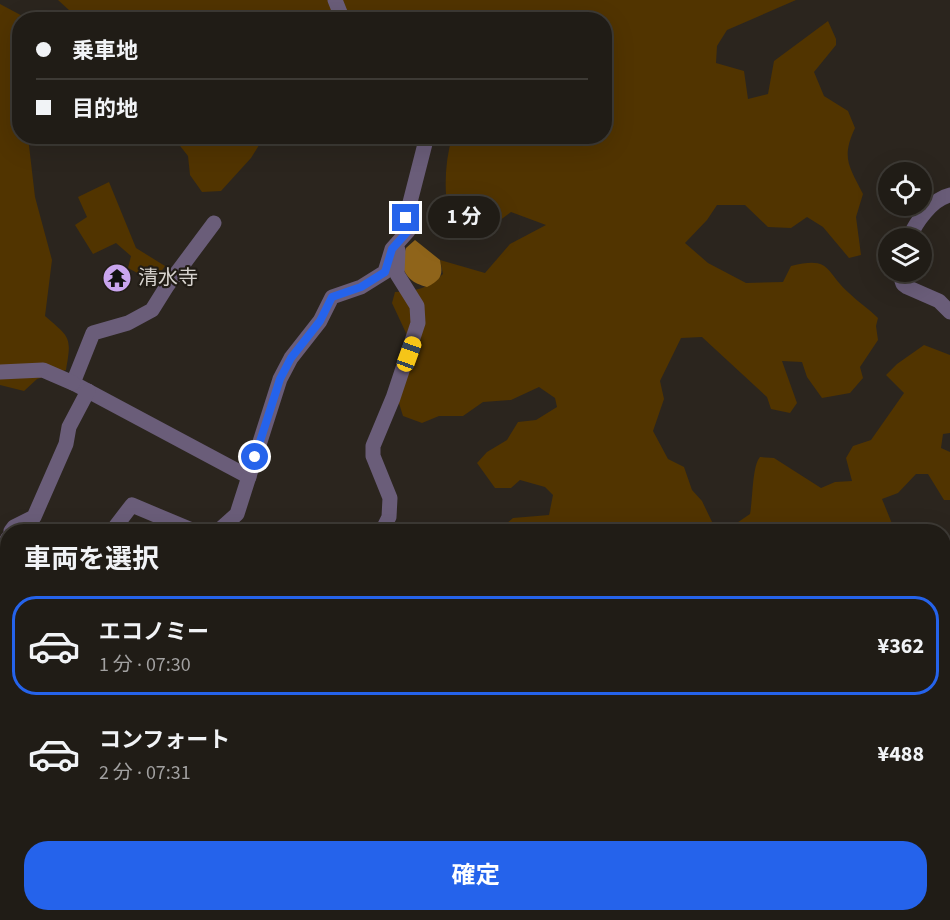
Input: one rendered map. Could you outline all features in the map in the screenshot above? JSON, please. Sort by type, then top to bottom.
[{"type":"street","points":[[226,524],[237,514],[280,379],[291,358],[320,321],[332,297],[361,287],[385,272],[392,249],[408,231],[406,218],[425,144]]},
{"type":"street","points":[[914,228],[938,199],[950,195]]},
{"type":"street","points":[[73,383],[93,333],[128,323],[152,310],[214,222]]},
{"type":"street","points":[[386,524],[389,517],[390,498],[373,456],[373,446],[393,398],[418,323],[417,306],[397,274],[400,242]]},
{"type":"street","points":[[902,282],[907,287],[939,301],[950,312]]},
{"type":"street","points":[[0,372],[43,370],[73,383],[249,477]]},
{"type":"street","points":[[18,524],[34,517],[66,444],[69,427],[88,391]]},
{"type":"street","points":[[118,524],[132,506],[177,524]]},
{"type":"shaded area","points":[[58,0],[796,0],[727,30],[717,46],[716,63],[744,71],[748,99],[768,94],[774,61],[828,21],[836,39],[836,45],[814,72],[824,96],[848,111],[855,128],[848,147],[848,162],[863,194],[856,217],[861,255],[849,258],[823,227],[807,217],[791,228],[768,227],[745,205],[717,205],[707,220],[685,243],[708,263],[746,283],[783,282],[791,266],[804,263],[821,264],[878,318],[876,326],[878,340],[860,367],[863,378],[850,393],[822,398],[807,377],[802,362],[782,361],[797,403],[790,413],[771,409],[767,397],[702,337],[681,338],[660,381],[664,399],[653,431],[668,459],[684,467],[692,490],[702,501],[713,524],[506,524],[513,518],[549,515],[553,495],[545,487],[520,480],[511,488],[495,488],[477,463],[487,452],[507,440],[518,422],[536,420],[557,407],[555,398],[539,387],[511,400],[483,402],[463,416],[439,416],[422,423],[403,416],[397,397],[413,348],[392,303],[395,292],[421,288],[443,274],[440,260],[485,273],[510,244],[546,225],[511,212],[487,230],[448,213],[446,175],[451,144],[612,144],[612,12],[70,11]]},
{"type":"shaded area","points":[[0,4],[15,12],[12,12],[12,144],[29,144],[35,197],[52,260],[45,316],[67,338],[69,350],[66,370],[37,379],[24,391],[0,385]]},
{"type":"shaded area","points":[[179,144],[260,144],[251,158],[221,191],[202,192],[190,175],[188,156]]},
{"type":"shaded area","points":[[109,182],[136,248],[165,266],[154,282],[128,268],[131,256],[116,243],[93,254],[75,225],[87,217],[78,197]]},
{"type":"shaded area","points":[[415,240],[440,260],[440,276],[436,282],[427,287],[411,279],[401,264],[406,248]]},
{"type":"shaded area","points":[[924,345],[950,355],[950,433],[943,434],[941,448],[950,452],[950,500],[944,500],[928,474],[916,474],[898,493],[882,499],[892,524],[735,524],[750,514],[754,475],[760,457],[774,458],[821,488],[835,482],[852,481],[846,458],[853,446],[871,440],[904,393],[886,375],[897,364]]},
{"type":"place","name":"清水寺","points":[[117,278]]},
{"type":"route","points":[[255,457],[280,379],[291,358],[320,321],[332,297],[374,281],[385,272],[392,249],[408,231],[406,218]]}]
